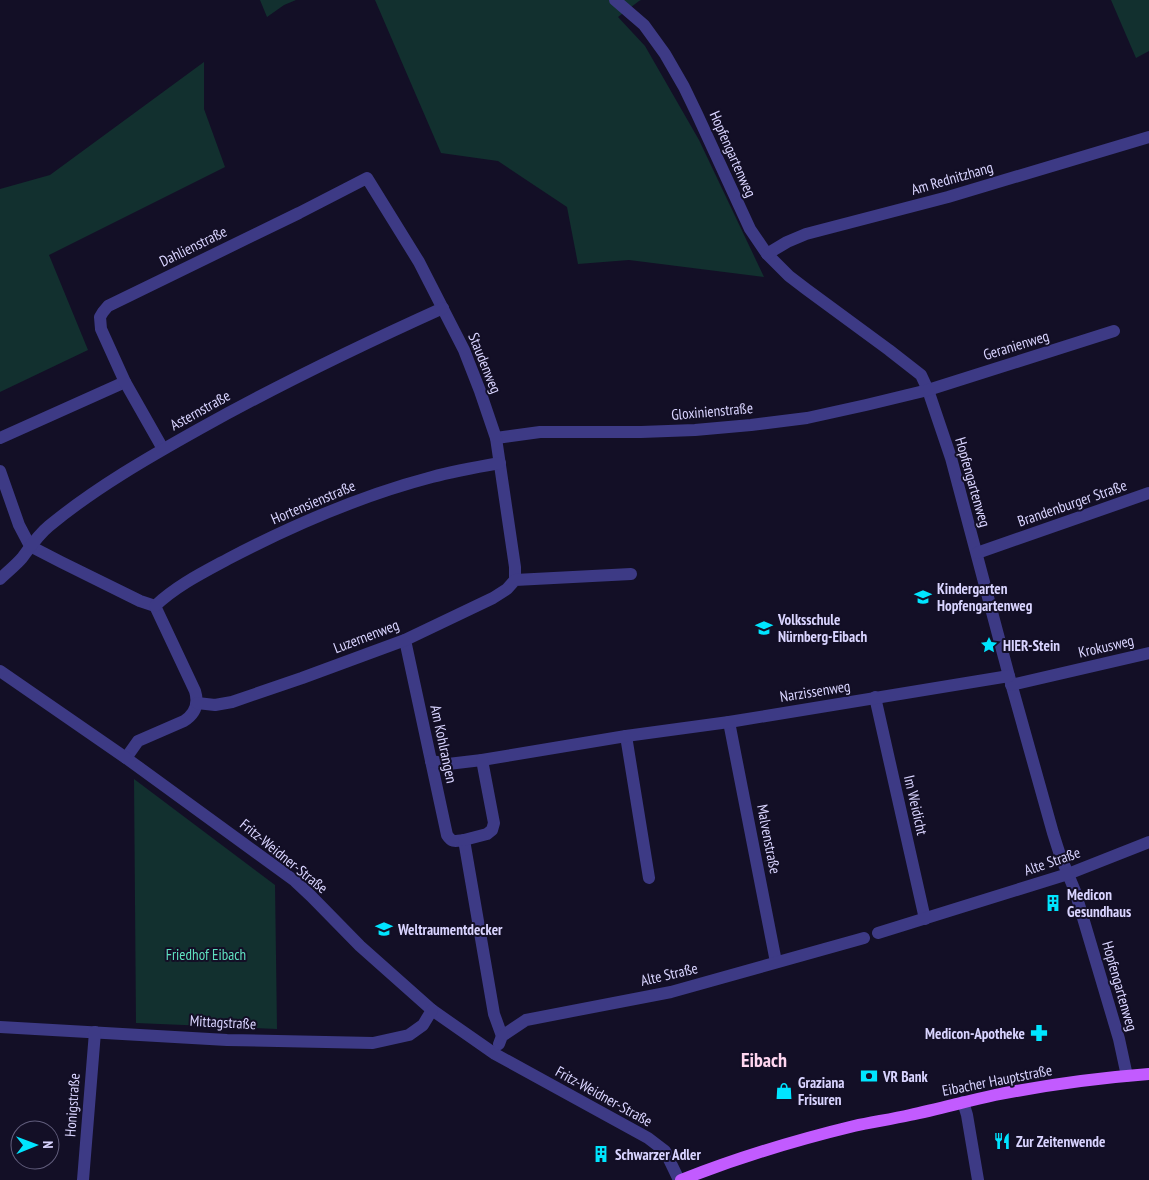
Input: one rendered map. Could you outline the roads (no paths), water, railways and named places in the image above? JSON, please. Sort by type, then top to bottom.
[{"type":"main road","name":"Eibacher Hauptstraße","points":[[680,1180],[714,1167],[853,1126],[898,1118],[1031,1088],[1102,1078],[1149,1074]]},
{"type":"street","name":"Hopfengartenweg","points":[[615,0],[644,26],[665,54],[694,107],[750,229],[767,254],[789,276],[921,375],[951,458],[1053,833],[1075,891],[1119,1039],[1127,1076]]},
{"type":"street","name":"Am Rednitzhang","points":[[767,254],[787,242],[806,234],[948,197],[1149,137]]},
{"type":"street","name":"Staudenweg","points":[[367,178],[419,262],[464,350],[480,391],[496,438],[515,567],[515,580]]},
{"type":"street","name":"Dahlienstraße","points":[[163,449],[125,382],[101,329],[100,318],[103,312],[108,306],[367,178]]},
{"type":"street","name":"Asternstraße","points":[[0,579],[21,559],[46,528],[82,500],[163,449],[309,370],[443,308]]},
{"type":"street","name":"Geranienweg","points":[[928,390],[1114,331]]},
{"type":"street","points":[[0,438],[125,382]]},
{"type":"street","name":"Gloxinienstraße","points":[[496,438],[540,432],[641,432],[751,425],[807,418],[928,390]]},
{"type":"street","name":"Hortensienstraße","points":[[155,606],[167,594],[190,580],[257,544],[324,514],[401,486],[433,477],[500,463]]},
{"type":"street","points":[[0,471],[19,525],[30,546],[140,601],[155,606],[195,692],[197,703],[191,717],[138,740],[126,758]]},
{"type":"street","name":"Brandenburger Straße","points":[[977,553],[1149,493]]},
{"type":"street","points":[[515,580],[631,574]]},
{"type":"street","name":"Luzernenweg","points":[[197,703],[215,705],[232,702],[405,640],[493,598],[507,589],[515,580]]},
{"type":"street","name":"Am Kohlrangen","points":[[405,640],[447,835],[450,839],[456,841],[464,840]]},
{"type":"street","name":"Krokusweg","points":[[1010,680],[1149,653]]},
{"type":"street","name":"Fritz-Weidner-Straße","points":[[0,671],[126,758],[295,881],[360,946],[432,1010],[495,1054],[648,1138],[665,1151],[680,1180]]},
{"type":"street","name":"Narzissenweg","points":[[431,761],[448,764],[482,760],[626,736],[729,722],[875,697],[1010,680]]},
{"type":"street","name":"Im Weidicht","points":[[875,697],[925,919]]},
{"type":"street","name":"Malvenstraße","points":[[729,722],[776,962]]},
{"type":"street","points":[[626,736],[649,878]]},
{"type":"street","points":[[482,760],[494,823],[492,830],[487,834],[464,840],[494,1014],[502,1036],[495,1054]]},
{"type":"street","name":"Alte Straße","points":[[878,933],[1068,874],[1149,842]]},
{"type":"street","name":"Alte Straße","points":[[502,1036],[526,1020],[671,992],[864,938]]},
{"type":"street","name":"Mittagstraße","points":[[0,1027],[227,1040],[373,1043],[409,1035],[423,1025],[432,1010]]},
{"type":"street","name":"Honigstraße","points":[[83,1180],[95,1032]]},
{"type":"street","points":[[963,1102],[978,1180]]},
{"type":"place","name":"Kindergarten Hopfengartenweg","points":[[923,597]]},
{"type":"place","name":"Volksschule Nürnberg-Eibach","points":[[764,628]]},
{"type":"place","name":"HIER-Stein","points":[[989,645]]},
{"type":"place","name":"Medicon Gesundhaus","points":[[1053,903]]},
{"type":"place","name":"Weltraumentdecker","points":[[384,929]]},
{"type":"place","name":"Medicon-Apotheke","points":[[1039,1033]]},
{"type":"place","name":"VR Bank","points":[[869,1076]]},
{"type":"place","name":"Graziana Frisuren","points":[[784,1091]]},
{"type":"place","name":"Zur Zeitenwende","points":[[1002,1141]]},
{"type":"place","name":"Schwarzer Adler","points":[[601,1154]]},
{"type":"district","name":"Eibach","points":[[764,1060]]},
{"type":"park label","name":"Friedhof Eibach","points":[[206,954]]}]
